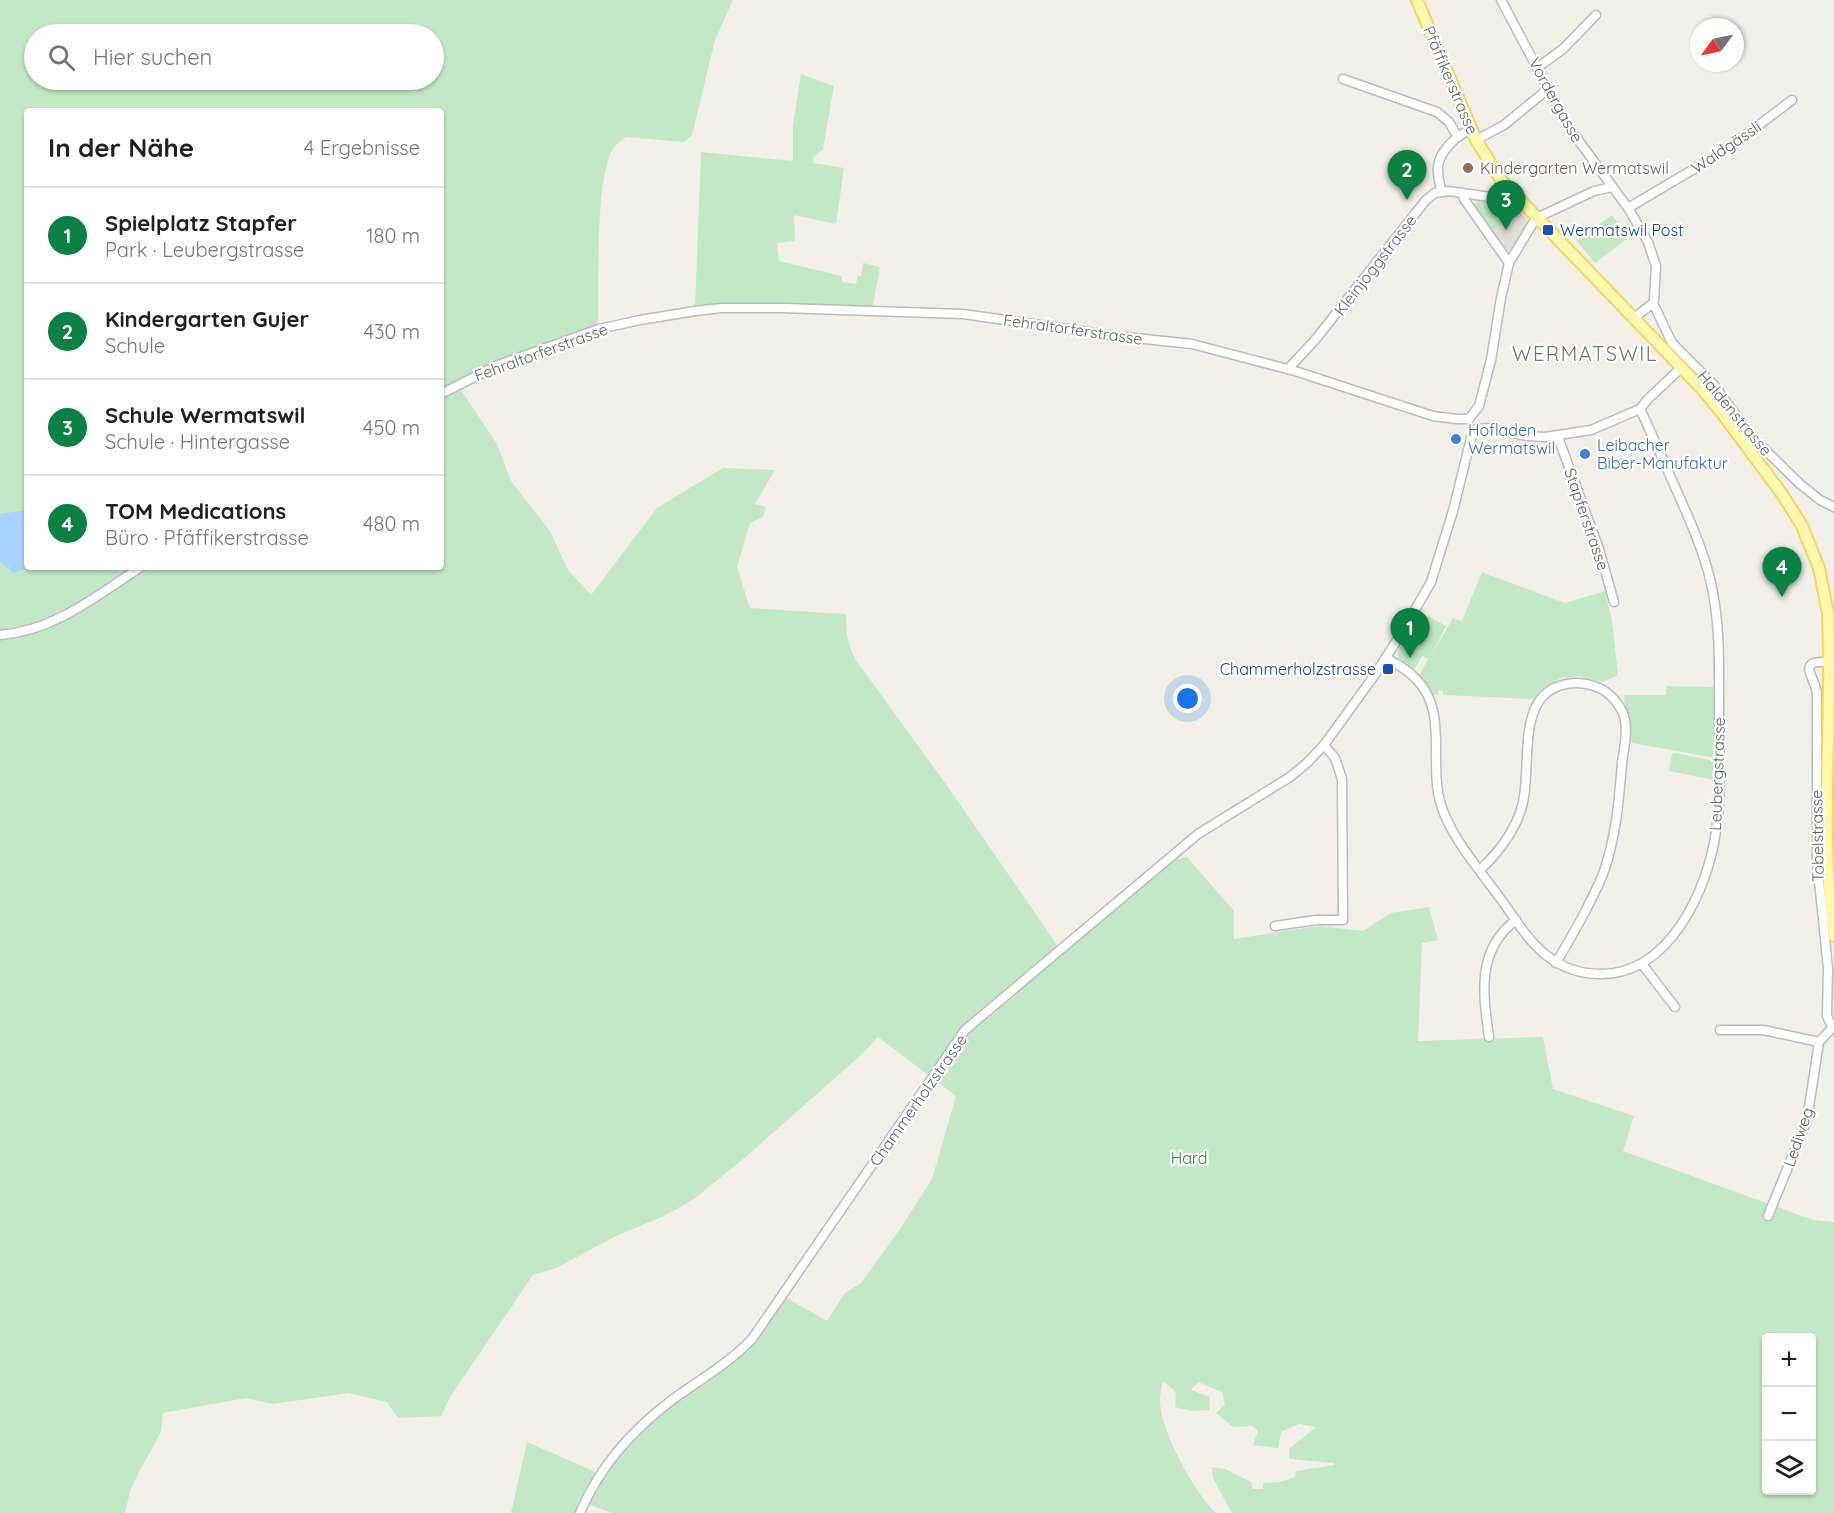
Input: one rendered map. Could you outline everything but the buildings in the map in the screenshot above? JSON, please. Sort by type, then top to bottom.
[{"type":"main road","name":"Pfäffikerstrasse","points":[[1417,0],[1474,135],[1510,192],[1701,388],[1788,503],[1812,547],[1825,590],[1829,634],[1826,813],[1834,936]]},
{"type":"street","name":"Vordergasse","points":[[1501,0],[1575,136],[1628,208],[1654,254],[1656,272],[1653,303]]},
{"type":"street","points":[[1537,68],[1563,49],[1596,15]]},
{"type":"street","points":[[1343,79],[1437,112],[1449,122],[1458,136]]},
{"type":"street","points":[[1510,192],[1503,197],[1441,191],[1438,163],[1458,136],[1474,135],[1504,125],[1548,89]]},
{"type":"street","name":"Waldgässli","points":[[1628,208],[1726,150],[1792,100]]},
{"type":"street","points":[[1594,191],[1600,171]]},
{"type":"street","points":[[1612,187],[1594,191],[1533,223],[1509,263],[1491,360],[1479,406],[1470,419],[1476,429],[1488,428],[1527,436],[1558,437],[1591,430],[1640,409],[1682,368]]},
{"type":"street","name":"Kleinjoggstrasse","points":[[1288,369],[1316,340],[1422,205],[1441,191]]},
{"type":"street","points":[[1462,193],[1509,263]]},
{"type":"street","points":[[1468,205],[1480,196]]},
{"type":"street","points":[[1634,319],[1653,303]]},
{"type":"street","name":"Haldenstrasse","points":[[1653,303],[1672,343],[1714,385],[1752,437],[1810,492],[1834,507]]},
{"type":"street","name":"Fehraltorferstrasse","points":[[444,392],[498,365],[599,329],[666,315],[721,308],[783,308],[963,314],[1116,336],[1192,344],[1288,369],[1434,416],[1470,419]]},
{"type":"street","name":"Leubergstrasse","points":[[1386,658],[1414,677],[1429,697],[1434,713],[1435,775],[1440,802],[1454,832],[1538,949],[1556,963],[1577,971],[1596,974],[1615,973],[1642,964],[1659,952],[1680,925],[1696,896],[1710,857],[1717,828],[1719,687],[1716,614],[1711,581],[1696,534],[1640,409]]},
{"type":"street","name":"Chammerholzstrasse","points":[[580,1513],[600,1474],[613,1455],[641,1425],[730,1360],[752,1340],[965,1030],[1198,834],[1290,777],[1324,745],[1360,698],[1431,582],[1471,438],[1476,429]]},
{"type":"street","name":"Stapferstrasse","points":[[1558,437],[1599,549],[1614,602]]},
{"type":"street","points":[[0,635],[23,631],[60,619],[136,570]]},
{"type":"street","name":"Tobelstrasse","points":[[1828,662],[1815,662],[1810,666],[1808,672],[1817,694],[1816,862],[1828,968],[1827,1016],[1833,1026]]},
{"type":"street","points":[[1480,870],[1503,846],[1520,811],[1525,787],[1531,723],[1539,701],[1555,688],[1573,683],[1590,684],[1607,693],[1623,714],[1625,728],[1613,838],[1604,872],[1594,895],[1556,963]]},
{"type":"street","points":[[1275,926],[1316,920],[1343,920],[1342,779],[1338,764],[1324,745]]},
{"type":"street","points":[[1489,1037],[1483,990],[1486,968],[1495,944],[1516,920]]},
{"type":"street","points":[[1642,964],[1675,1007]]},
{"type":"street","name":"Lediweg","points":[[1768,1216],[1807,1120],[1820,1042],[1833,1026]]},
{"type":"street","points":[[1720,1030],[1762,1030],[1820,1042]]},
{"type":"shaded area","points":[[1485,199],[1511,202],[1528,220],[1519,240],[1509,253],[1506,254],[1471,205]]},
{"type":"green space","name":"Hard","points":[[0,0],[733,0],[715,40],[692,135],[684,142],[626,137],[613,149],[607,163],[601,206],[598,321],[595,327],[455,381],[497,444],[511,481],[550,531],[568,570],[591,595],[657,508],[723,468],[775,470],[755,504],[766,507],[763,517],[750,523],[737,567],[750,608],[846,614],[848,638],[856,660],[950,790],[1060,949],[1165,862],[1187,857],[1234,911],[1234,939],[1319,926],[1363,931],[1391,913],[1429,907],[1438,940],[1422,943],[1418,1041],[1543,1037],[1553,1089],[1634,1116],[1623,1151],[1813,1220],[1834,1222],[1834,1513],[1232,1513],[1213,1478],[1212,1467],[1225,1469],[1251,1482],[1253,1489],[1263,1489],[1263,1483],[1280,1482],[1295,1477],[1296,1471],[1334,1465],[1334,1463],[1290,1459],[1289,1449],[1316,1427],[1299,1424],[1281,1432],[1278,1448],[1253,1445],[1258,1431],[1253,1426],[1233,1427],[1216,1413],[1225,1404],[1222,1392],[1198,1382],[1191,1390],[1210,1397],[1209,1410],[1192,1411],[1175,1407],[1176,1392],[1163,1381],[1160,1397],[1165,1427],[1189,1476],[1216,1513],[612,1513],[585,1503],[580,1513],[511,1513],[527,1442],[600,1474],[626,1441],[730,1360],[783,1296],[827,1321],[845,1293],[861,1283],[898,1232],[932,1179],[956,1096],[878,1037],[861,1055],[748,1155],[694,1199],[556,1268],[533,1275],[450,1397],[441,1416],[398,1418],[387,1402],[349,1393],[272,1404],[246,1398],[163,1413],[161,1432],[130,1491],[125,1513],[0,1513]]},
{"type":"green space","points":[[801,74],[834,86],[823,149],[813,158],[813,163],[844,168],[836,224],[794,215],[795,241],[777,243],[779,261],[842,276],[842,282],[856,284],[858,276],[861,276],[863,263],[880,267],[873,306],[870,309],[695,308],[701,152],[793,161],[793,125]]},
{"type":"green space","points":[[1486,201],[1503,204],[1508,210],[1507,216],[1493,234],[1473,206]]},
{"type":"green space","points":[[1612,215],[1628,238],[1595,263],[1576,240]]},
{"type":"green space","points":[[1482,572],[1565,603],[1605,591],[1612,621],[1618,675],[1603,682],[1579,676],[1561,678],[1540,690],[1534,699],[1443,695],[1443,691],[1439,690],[1438,695],[1433,695],[1419,676],[1428,659],[1422,656],[1414,670],[1400,659],[1397,653],[1402,645],[1408,648],[1426,615],[1446,626],[1431,656],[1453,618],[1462,621]]},
{"type":"green space","points":[[1667,686],[1715,687],[1715,758],[1627,742],[1624,695],[1666,695]]},
{"type":"green space","points":[[1672,754],[1714,761],[1715,780],[1669,771]]},
{"type":"water","points":[[24,510],[24,569],[13,573],[0,561],[0,514]]},
{"type":"place","name":"Kindergarten Wermatswil","points":[[1468,168]]},
{"type":"place","name":"Kindergarten Gujer","points":[[1407,200]]},
{"type":"place","name":"Schule Wermatswil","points":[[1506,230]]},
{"type":"place","name":"Wermatswil Post","points":[[1548,230]]},
{"type":"place","name":"Hofladen Wermatswil","points":[[1456,439]]},
{"type":"place","name":"Leibacher Biber-Manufaktur","points":[[1585,454]]},
{"type":"place","name":"TOM Medications","points":[[1782,597]]},
{"type":"place","name":"Spielplatz Stapfer","points":[[1410,658]]},
{"type":"place","name":"Chammerholzstrasse","points":[[1388,669]]},
{"type":"district","name":"WERMATSWIL","points":[[1585,353]]}]
